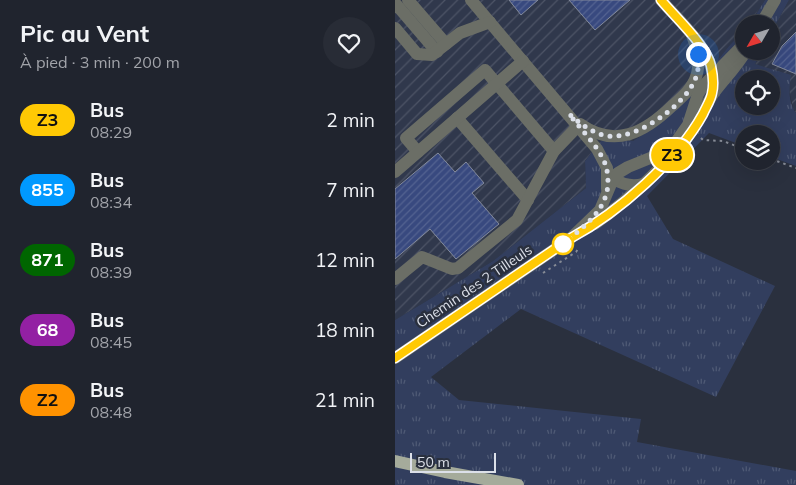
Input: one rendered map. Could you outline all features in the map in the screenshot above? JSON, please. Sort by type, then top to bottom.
[{"type":"main road","points":[[395,461],[518,485]]},
{"type":"street","points":[[408,0],[441,48]]},
{"type":"street","points":[[471,0],[569,114],[597,149],[610,173],[630,185],[643,184]]},
{"type":"street","points":[[661,0],[707,54],[713,74],[710,100]]},
{"type":"street","points":[[395,3],[441,48]]},
{"type":"street","points":[[395,28],[417,54],[432,55],[460,33],[490,22]]},
{"type":"street","points":[[569,114],[586,128],[608,136],[623,136],[651,125],[676,103],[688,90],[696,77],[698,54],[691,35]]},
{"type":"street","points":[[610,173],[660,154],[676,142],[688,125],[701,90],[713,74],[735,57]]},
{"type":"street","points":[[571,238],[615,209],[679,148],[736,60]]},
{"type":"street","points":[[395,172],[523,61]]},
{"type":"street","points":[[418,152],[406,138],[485,70],[554,151]]},
{"type":"street","points":[[457,118],[528,200]]},
{"type":"street","points":[[395,279],[422,257],[451,269],[459,268],[517,220],[554,151],[578,126]]},
{"type":"street","name":"Chemin des 2 Tilleuls","points":[[395,358],[571,238],[597,213],[607,194],[610,173]]},
{"type":"path","points":[[691,132],[703,140],[723,141],[735,146]]},
{"type":"path","points":[[780,162],[796,168]]},
{"type":"shaded area","points":[[395,0],[765,0],[755,15],[735,15],[735,40],[687,99],[661,123],[633,141],[601,141],[585,161],[586,188],[493,261],[395,320]]},
{"type":"shaded area","points":[[789,0],[796,0],[796,113],[789,90],[780,83],[780,70],[763,70],[755,64],[757,60],[780,60],[780,16]]},
{"type":"green space","points":[[765,0],[789,0],[780,16],[756,15]]},
{"type":"green space","points":[[735,40],[735,60],[757,60],[755,64],[775,70],[735,70],[735,115],[780,115],[780,72],[791,75],[790,100],[796,113],[796,166],[780,160],[780,125],[735,125],[735,143],[709,133],[647,196],[673,239],[775,286],[716,397],[521,309],[431,377],[459,400],[641,419],[637,442],[796,471],[796,485],[395,485],[395,320],[493,261],[586,188],[585,161],[601,141],[633,141],[661,123],[687,99]]},
{"type":"building","points":[[509,0],[538,0],[521,15]]},
{"type":"building","points":[[569,0],[630,0],[595,30]]},
{"type":"building","points":[[796,32],[796,74],[772,64],[774,60],[780,60],[782,46]]},
{"type":"building","points":[[438,153],[455,172],[466,162],[484,183],[472,193],[499,224],[456,259],[430,229],[395,259],[395,189]]},
{"type":"bus line","name":"Z3","points":[[395,358],[622,204],[652,176],[689,136],[710,100],[713,86],[712,67],[704,50],[661,0]]},
{"type":"route","points":[[563,244],[600,210],[607,194],[608,178],[607,168],[600,153],[569,114],[586,128],[608,136],[626,135],[645,128],[684,96],[696,77],[698,54]]}]
